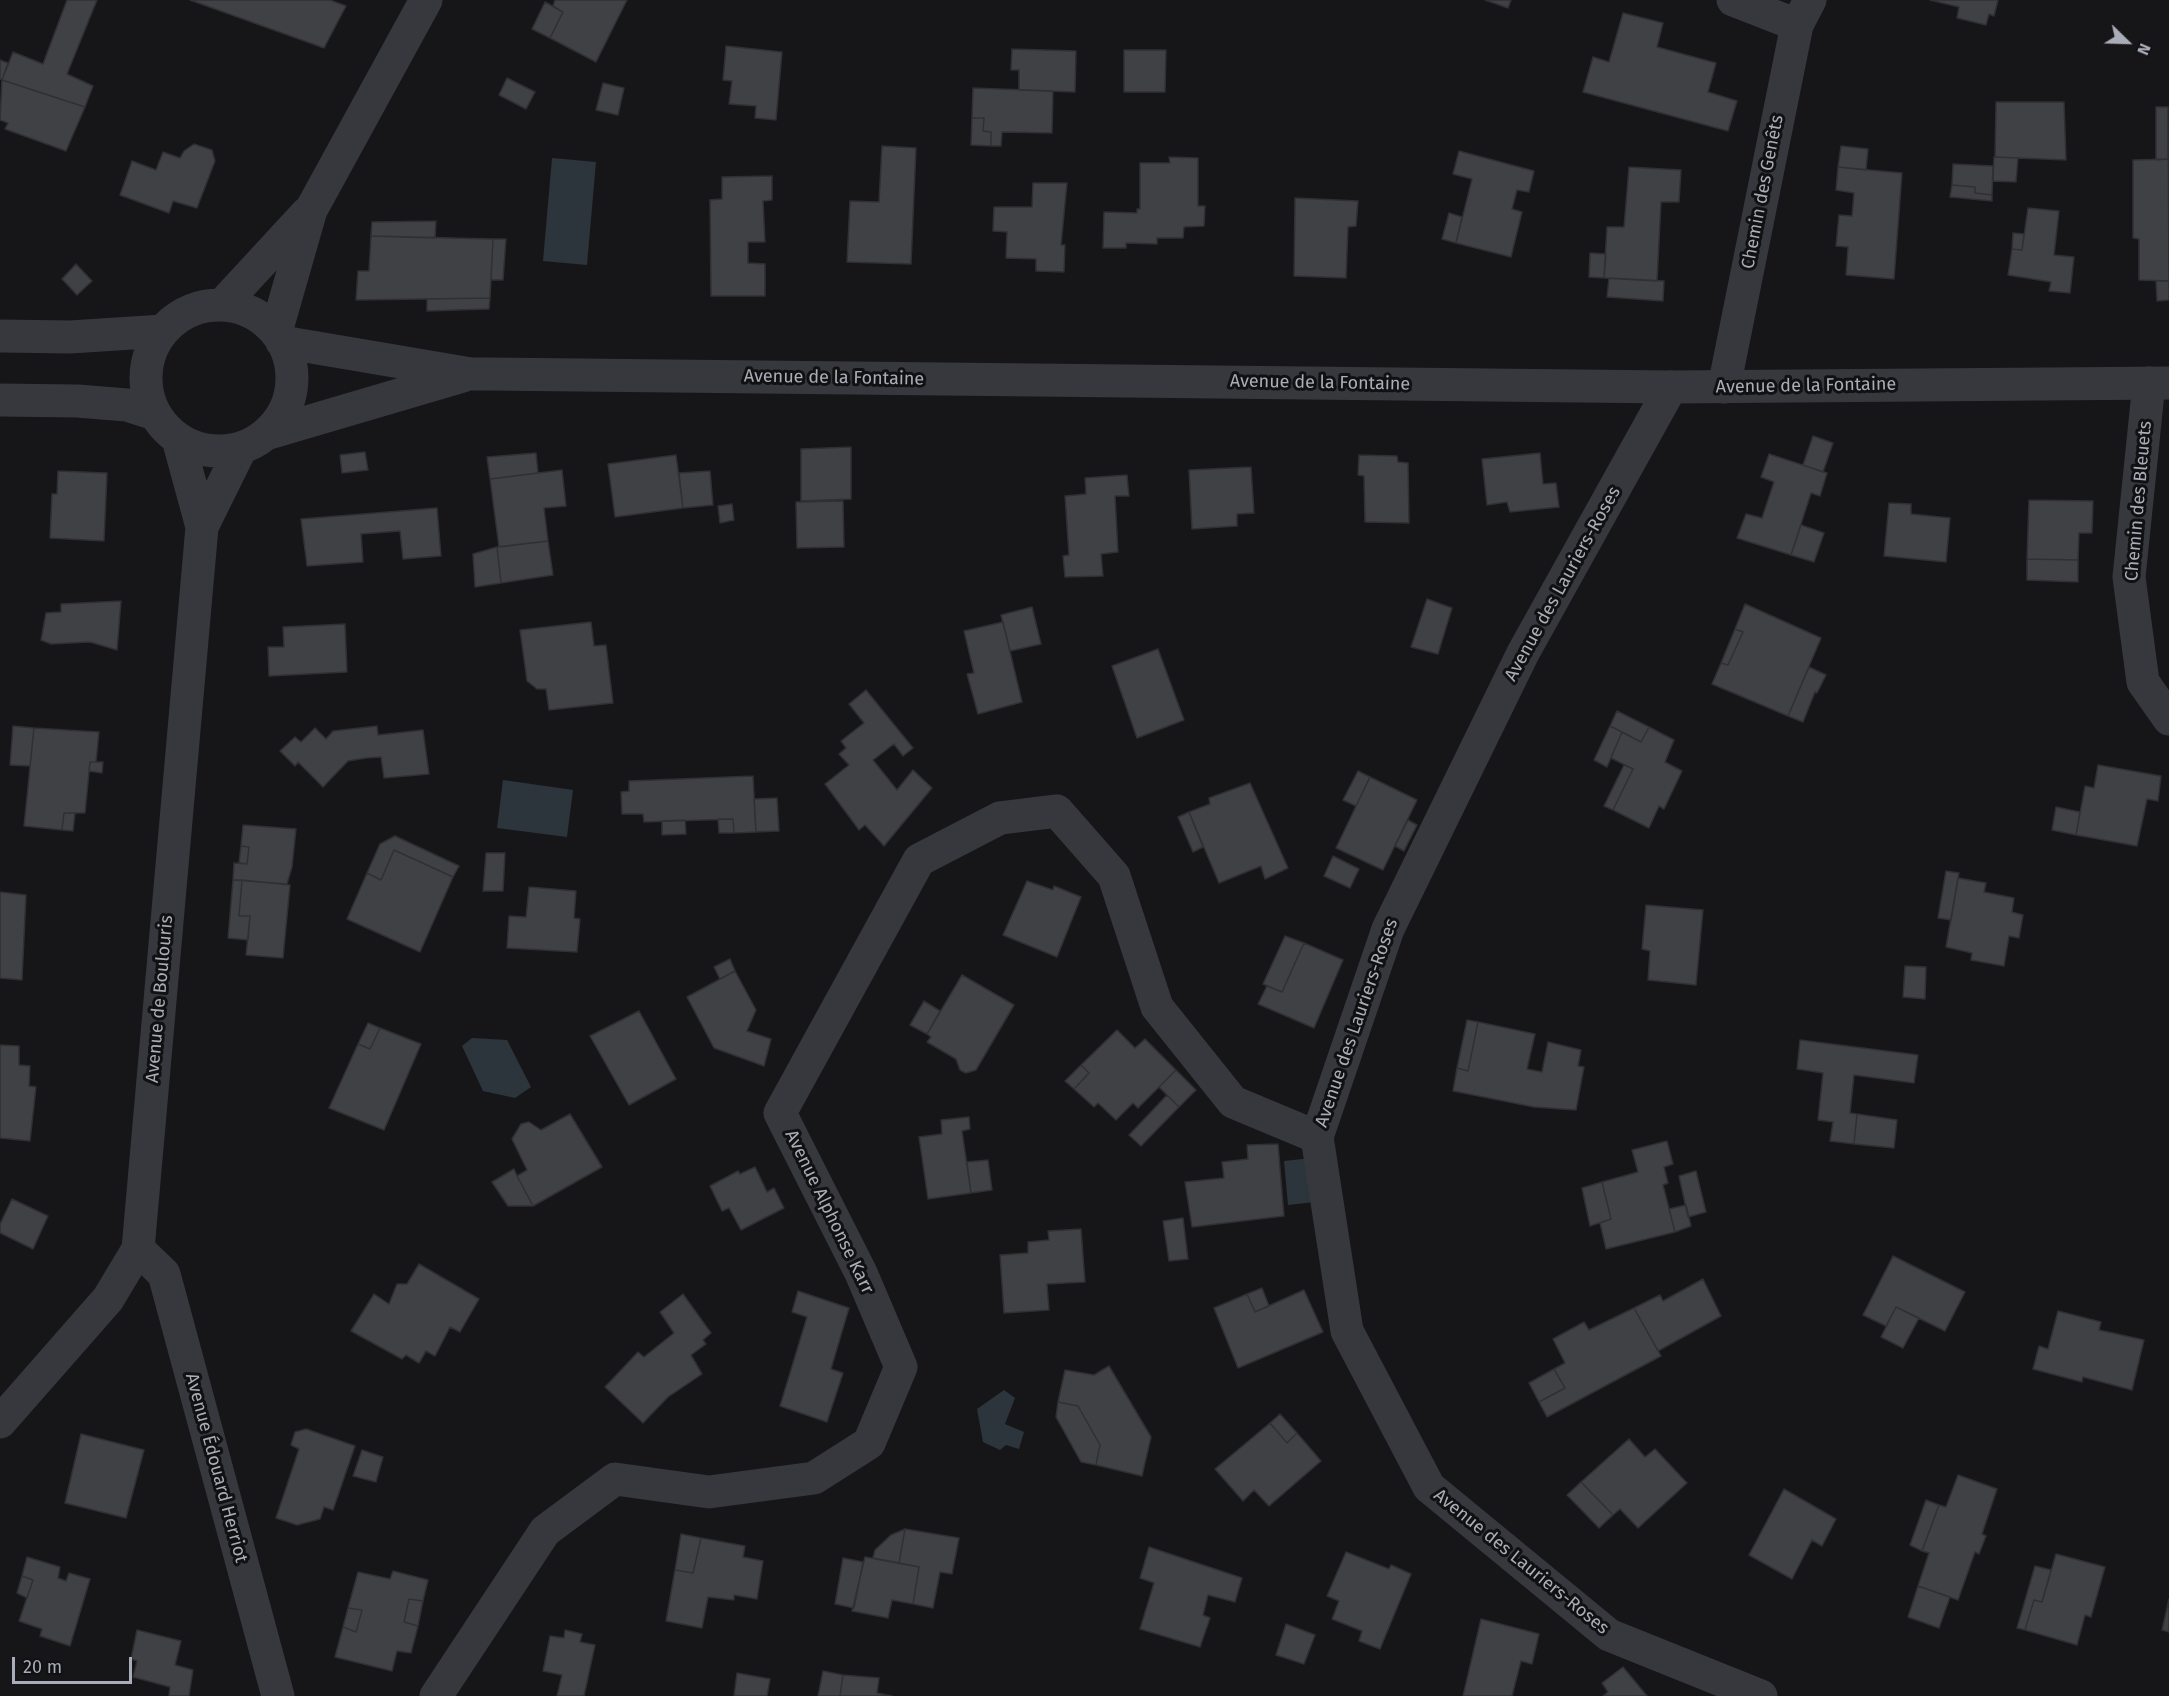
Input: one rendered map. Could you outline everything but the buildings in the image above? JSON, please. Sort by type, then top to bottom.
[{"type":"street","points":[[222,305],[310,210],[426,0]]},
{"type":"street","points":[[1733,0],[1803,13]]},
{"type":"street","name":"Chemin des Genêts","points":[[1724,387],[1803,13]]},
{"type":"street","points":[[279,337],[310,210]]},
{"type":"street","points":[[222,305],[243,309],[261,318],[279,337],[289,357],[291,391],[286,407],[254,441],[208,450],[193,447],[178,439],[155,414],[147,394],[146,371],[152,350],[163,331],[180,316],[200,308],[222,305]]},
{"type":"street","points":[[0,336],[70,337],[163,331]]},
{"type":"street","name":"Avenue de la Fontaine","points":[[279,337],[471,374],[1671,387],[2159,383]]},
{"type":"street","name":"Avenue de la Fontaine","points":[[254,441],[471,374]]},
{"type":"street","name":"Chemin des Bleuets","points":[[2159,383],[2129,577],[2143,682],[2169,719]]},
{"type":"street","name":"Avenue des Lauriers-Roses","points":[[1671,387],[1523,653],[1388,929],[1317,1137],[1347,1331],[1429,1487],[1609,1635],[1761,1696]]},
{"type":"street","points":[[0,400],[77,401],[127,405],[155,414]]},
{"type":"street","name":"Avenue de Boulouris","points":[[0,1422],[108,1299],[138,1249],[202,527],[178,439]]},
{"type":"street","name":"Avenue de Boulouris","points":[[202,527],[254,441]]},
{"type":"street","name":"Avenue Alphonse Karr","points":[[436,1696],[545,1531],[615,1479],[709,1492],[814,1478],[869,1443],[902,1367],[861,1273],[780,1113],[919,860],[1000,818],[1057,811],[1114,876],[1157,1007],[1233,1102],[1317,1137]]},
{"type":"street","name":"Avenue Édouard Herriot","points":[[138,1249],[164,1274],[278,1696]]},
{"type":"shaded area","points":[[552,158],[596,162],[587,265],[543,261]]},
{"type":"shaded area","points":[[503,780],[573,790],[567,837],[497,828]]},
{"type":"shaded area","points":[[472,1038],[507,1040],[531,1087],[515,1098],[483,1091],[462,1046]]},
{"type":"shaded area","points":[[1311,1158],[1315,1202],[1288,1205],[1284,1161]]},
{"type":"shaded area","points":[[1004,1390],[1015,1398],[1005,1424],[1024,1432],[1019,1449],[1006,1445],[1000,1450],[983,1442],[977,1409]]}]
